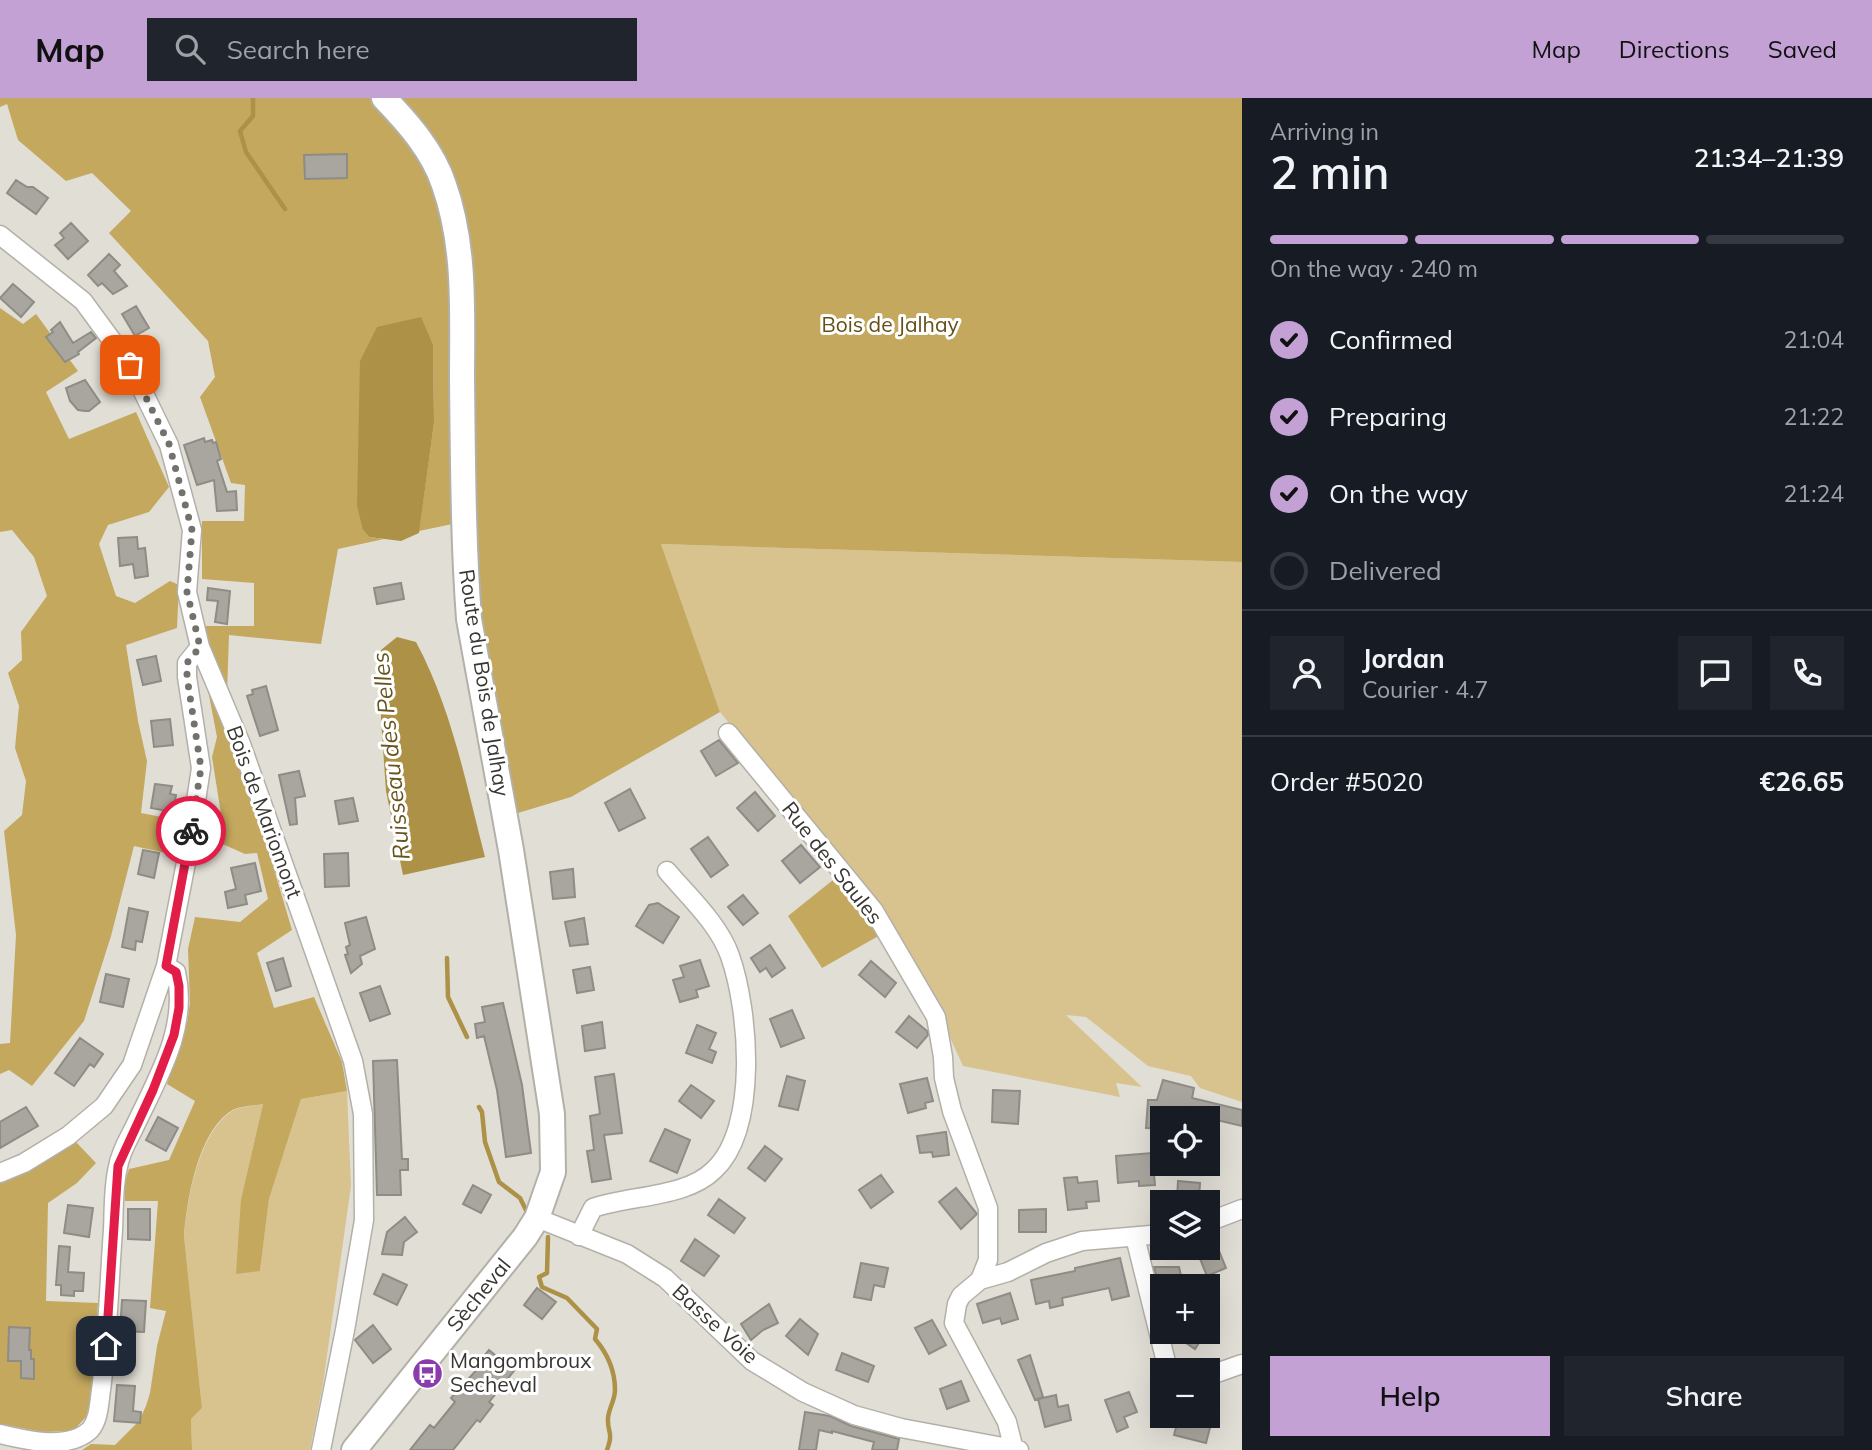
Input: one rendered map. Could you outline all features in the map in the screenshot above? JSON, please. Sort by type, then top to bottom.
[{"type":"main road","name":"Route du Bois de Jalhay","points":[[384,98],[426,149],[443,181],[458,236],[465,558],[469,619],[511,850],[553,1124],[553,1172],[531,1228]]},
{"type":"main road","name":"Sècheval","points":[[354,1450],[531,1228]]},
{"type":"street","name":"Bois de Mariomont","points":[[0,235],[83,301],[130,365],[169,444],[192,530],[187,592],[200,647],[241,744],[353,1061],[363,1115],[364,1220],[321,1450]]},
{"type":"street","points":[[0,1173],[24,1163],[68,1136],[104,1106],[132,1065],[166,966],[189,847],[201,768],[187,663],[200,647]]},
{"type":"street","name":"Rue des Saules","points":[[728,733],[874,911],[936,1017],[944,1078],[988,1209],[988,1260],[980,1280]]},
{"type":"street","points":[[579,1236],[593,1208],[614,1201],[690,1186],[714,1171],[729,1150],[746,1097],[743,1015],[730,955],[714,927],[667,871]]},
{"type":"street","points":[[0,1434],[44,1443],[68,1444],[86,1435],[93,1427],[98,1412],[104,1366],[118,1166],[165,1063],[179,1008],[176,972],[166,966]]},
{"type":"street","points":[[1220,1217],[1242,1209]]},
{"type":"street","name":"Basse Voie","points":[[531,1228],[579,1236],[627,1254],[665,1278],[752,1361],[803,1392],[853,1415],[901,1428],[1016,1450]]},
{"type":"street","name":"Rue des Saules","points":[[1016,1450],[1007,1422],[954,1323],[961,1296],[980,1280],[1008,1272],[1046,1253],[1082,1241],[1150,1235]]},
{"type":"street","points":[[1135,1237],[1165,1358]]},
{"type":"street","points":[[1220,1372],[1242,1364]]},
{"type":"shaded area","points":[[661,544],[1242,562],[1242,1102],[1200,1088],[1191,1076],[1148,1066],[1086,1017],[1066,1015],[1142,1087],[1116,1083],[1120,1097],[963,1066],[917,965],[878,905],[720,712]]},
{"type":"shaded area","points":[[347,1091],[351,1186],[323,1384],[310,1450],[192,1450],[191,1419],[202,1408],[184,1236],[188,1204],[203,1150],[211,1134],[232,1111],[263,1104],[241,1199],[260,1271],[269,1199],[301,1099]]},
{"type":"green space","name":"Bois de Jalhay","points":[[0,98],[1242,98],[1242,562],[661,544],[720,712],[571,797],[505,817],[462,522],[419,531],[434,423],[433,345],[360,361],[363,530],[369,537],[384,539],[338,549],[321,644],[229,635],[226,723],[292,930],[257,953],[274,1008],[314,997],[342,1062],[347,1091],[301,1099],[269,1199],[260,1271],[236,1274],[241,1199],[263,1104],[231,1111],[210,1134],[202,1150],[191,1186],[184,1236],[202,1408],[191,1419],[192,1450],[82,1450],[91,1444],[115,1445],[139,1421],[150,1393],[157,1346],[166,1311],[150,1308],[158,1201],[125,1201],[124,1185],[129,1169],[169,1160],[195,1101],[167,1084],[187,1023],[190,1003],[188,949],[195,917],[240,922],[268,899],[257,853],[245,854],[218,842],[221,814],[212,757],[217,737],[202,659],[206,626],[254,626],[254,583],[202,579],[202,521],[244,521],[245,485],[231,483],[200,397],[215,377],[208,341],[109,233],[131,211],[92,173],[66,181],[18,140],[7,104],[0,107]]},
{"type":"green space","points":[[0,308],[23,324],[36,314],[78,371],[46,392],[69,439],[136,412],[169,487],[149,512],[108,525],[99,544],[116,596],[135,603],[170,581],[179,585],[177,628],[126,645],[147,761],[141,813],[183,821],[175,855],[134,846],[111,936],[84,1021],[32,1086],[9,1070],[0,1074],[0,1044],[10,1043],[16,935],[4,831],[22,815],[26,781],[15,748],[19,706],[8,673],[22,660],[21,632],[47,596],[34,557],[12,530],[0,532]]},
{"type":"green space","points":[[838,876],[882,934],[822,968],[788,916]]},
{"type":"green space","points":[[75,1141],[96,1163],[77,1183],[48,1203],[46,1301],[98,1303],[90,1402],[86,1417],[73,1431],[43,1432],[0,1424],[0,1183],[58,1154]]},
{"type":"water","points":[[421,317],[433,345],[434,423],[419,533],[401,541],[369,537],[363,530],[357,506],[360,361],[377,327]]},
{"type":"water","points":[[397,637],[416,642],[429,667],[457,747],[485,857],[403,875],[386,791],[381,720],[381,650]]},
{"type":"building","points":[[347,154],[347,178],[305,179],[304,155]]},
{"type":"building","points":[[16,180],[27,187],[33,187],[48,198],[36,214],[7,193]]},
{"type":"building","points":[[71,223],[88,241],[68,259],[55,245],[64,238],[60,233]]},
{"type":"building","points":[[109,254],[120,265],[114,271],[127,286],[113,294],[102,283],[98,286],[88,275]]},
{"type":"building","points":[[13,284],[34,302],[21,317],[0,298]]},
{"type":"building","points":[[136,306],[149,328],[135,336],[122,314]]},
{"type":"building","points":[[60,322],[73,343],[91,332],[96,338],[78,352],[79,354],[65,362],[46,337]]},
{"type":"building","points":[[85,380],[100,402],[89,411],[78,410],[70,401],[66,388]]},
{"type":"building","points":[[204,438],[205,442],[216,442],[221,459],[217,461],[227,492],[236,491],[237,510],[217,511],[214,480],[197,485],[184,445]]},
{"type":"building","points":[[137,537],[138,549],[145,548],[148,576],[135,578],[133,564],[120,566],[118,538]]},
{"type":"building","points":[[401,583],[404,599],[377,604],[374,588]]},
{"type":"building","points":[[208,588],[230,591],[227,624],[215,622],[218,601],[207,600]]},
{"type":"building","points":[[156,656],[161,681],[143,685],[137,660]]},
{"type":"building","points":[[266,686],[278,730],[260,736],[247,696],[253,694],[252,690]]},
{"type":"building","points":[[170,719],[173,745],[154,747],[151,721]]},
{"type":"building","points":[[719,740],[738,763],[716,776],[701,751]]},
{"type":"building","points":[[299,771],[305,796],[295,798],[297,824],[290,825],[279,775]]},
{"type":"building","points":[[155,784],[172,786],[170,794],[176,795],[173,812],[151,808]]},
{"type":"building","points":[[630,789],[645,818],[619,831],[605,803]]},
{"type":"building","points":[[755,792],[775,816],[758,831],[737,808]]},
{"type":"building","points":[[353,798],[358,821],[339,824],[335,801]]},
{"type":"building","points":[[708,837],[728,865],[711,877],[691,849]]},
{"type":"building","points":[[801,845],[820,867],[800,883],[782,861]]},
{"type":"building","points":[[143,850],[159,853],[154,878],[138,874]]},
{"type":"building","points":[[348,853],[349,886],[325,887],[324,854]]},
{"type":"building","points":[[255,863],[261,891],[245,895],[247,904],[228,908],[225,892],[236,889],[231,868]]},
{"type":"building","points":[[573,869],[575,897],[553,899],[550,872]]},
{"type":"building","points":[[743,895],[758,913],[743,925],[728,907]]},
{"type":"building","points":[[658,903],[679,917],[663,943],[636,926],[649,905]]},
{"type":"building","points":[[129,908],[148,912],[142,942],[136,941],[135,950],[122,947]]},
{"type":"building","points":[[366,917],[375,949],[360,956],[362,964],[351,973],[345,955],[348,954],[346,947],[350,945],[345,923]]},
{"type":"building","points":[[584,918],[588,944],[570,946],[565,922]]},
{"type":"building","points":[[770,945],[785,968],[772,977],[766,968],[760,972],[751,958]]},
{"type":"building","points":[[283,958],[291,986],[276,991],[267,963]]},
{"type":"building","points":[[700,960],[709,986],[696,990],[698,997],[680,1002],[673,980],[684,977],[680,966]]},
{"type":"building","points":[[871,961],[896,983],[885,997],[859,975]]},
{"type":"building","points":[[590,967],[594,990],[577,993],[573,970]]},
{"type":"building","points":[[106,974],[129,979],[123,1007],[100,1002]]},
{"type":"building","points":[[380,986],[390,1014],[370,1021],[360,993]]},
{"type":"building","points":[[503,1003],[522,1085],[531,1153],[506,1157],[497,1090],[484,1036],[477,1038],[475,1024],[485,1022],[482,1007]]},
{"type":"building","points":[[792,1010],[804,1038],[781,1047],[770,1019]]},
{"type":"building","points":[[909,1016],[927,1031],[928,1035],[917,1048],[896,1032]]},
{"type":"building","points":[[602,1022],[605,1048],[585,1051],[582,1026]]},
{"type":"building","points":[[697,1025],[716,1033],[709,1049],[716,1052],[712,1063],[686,1053]]},
{"type":"building","points":[[80,1038],[103,1054],[94,1067],[90,1064],[74,1086],[55,1073]]},
{"type":"building","points":[[397,1060],[402,1159],[408,1159],[408,1170],[400,1170],[401,1195],[377,1195],[373,1061]]},
{"type":"building","points":[[614,1074],[622,1133],[604,1135],[611,1179],[592,1182],[587,1151],[594,1150],[590,1116],[600,1114],[595,1077]]},
{"type":"building","points":[[787,1076],[805,1081],[798,1110],[779,1106]]},
{"type":"building","points":[[927,1078],[933,1101],[925,1103],[926,1108],[908,1113],[900,1084]]},
{"type":"building","points":[[1163,1080],[1194,1088],[1192,1098],[1242,1110],[1242,1126],[1220,1121],[1220,1106],[1150,1106],[1150,1128],[1146,1128],[1148,1100],[1157,1100]]},
{"type":"building","points":[[691,1085],[714,1101],[701,1118],[679,1101]]},
{"type":"building","points":[[993,1090],[1020,1091],[1018,1124],[992,1122]]},
{"type":"building","points":[[26,1107],[38,1126],[0,1148],[0,1122]]},
{"type":"building","points":[[158,1117],[178,1128],[166,1151],[146,1140]]},
{"type":"building","points":[[665,1129],[690,1140],[677,1173],[650,1161]]},
{"type":"building","points":[[946,1132],[949,1155],[933,1157],[932,1152],[920,1153],[917,1136]]},
{"type":"building","points":[[765,1146],[782,1159],[765,1181],[748,1168]]},
{"type":"building","points":[[1150,1153],[1150,1176],[1154,1176],[1155,1185],[1139,1186],[1139,1181],[1118,1183],[1116,1156]]},
{"type":"building","points":[[881,1175],[893,1192],[871,1208],[859,1190]]},
{"type":"building","points":[[1077,1177],[1078,1183],[1097,1181],[1099,1201],[1086,1202],[1087,1208],[1068,1210],[1064,1178]]},
{"type":"building","points":[[1178,1181],[1200,1183],[1200,1190],[1178,1190]]},
{"type":"building","points":[[473,1185],[491,1195],[481,1213],[463,1204]]},
{"type":"building","points":[[956,1188],[977,1214],[961,1229],[939,1202]]},
{"type":"building","points":[[719,1199],[745,1218],[734,1233],[708,1215]]},
{"type":"building","points":[[68,1205],[93,1208],[89,1237],[64,1233]]},
{"type":"building","points":[[128,1209],[150,1209],[150,1240],[128,1239]]},
{"type":"building","points":[[1046,1209],[1046,1232],[1019,1232],[1019,1210]]},
{"type":"building","points":[[405,1217],[417,1232],[404,1242],[402,1255],[382,1254],[387,1232]]},
{"type":"building","points":[[695,1239],[719,1256],[704,1276],[681,1261]]},
{"type":"building","points":[[59,1246],[70,1247],[68,1272],[84,1273],[83,1291],[74,1291],[74,1296],[61,1295],[61,1285],[56,1285]]},
{"type":"building","points":[[1220,1253],[1226,1268],[1206,1274],[1200,1260],[1220,1260]]},
{"type":"building","points":[[1120,1258],[1129,1296],[1112,1300],[1109,1288],[1062,1298],[1063,1305],[1050,1308],[1049,1301],[1036,1304],[1031,1280]]},
{"type":"building","points":[[861,1263],[888,1268],[884,1287],[874,1285],[871,1300],[854,1297]]},
{"type":"building","points":[[1154,1267],[1179,1267],[1181,1274],[1156,1274]]},
{"type":"building","points":[[383,1274],[407,1285],[397,1305],[374,1294]]},
{"type":"building","points":[[537,1288],[556,1302],[542,1319],[524,1305]]},
{"type":"building","points":[[1010,1293],[1018,1319],[1002,1324],[1000,1318],[983,1323],[977,1304]]},
{"type":"building","points":[[122,1300],[146,1301],[144,1332],[120,1331]]},
{"type":"building","points":[[769,1304],[778,1323],[751,1340],[741,1324]]},
{"type":"building","points":[[800,1319],[818,1334],[808,1355],[786,1336]]},
{"type":"building","points":[[932,1320],[946,1345],[929,1354],[915,1328]]},
{"type":"building","points":[[373,1325],[391,1349],[373,1363],[355,1340]]},
{"type":"building","points":[[9,1327],[30,1328],[29,1350],[31,1359],[34,1359],[34,1379],[21,1378],[21,1361],[8,1361]]},
{"type":"building","points":[[489,1350],[514,1371],[489,1402],[493,1405],[480,1422],[477,1420],[453,1450],[410,1450],[430,1425],[434,1428],[455,1402],[451,1398],[481,1365],[480,1361]]},
{"type":"building","points":[[842,1353],[874,1366],[868,1382],[836,1370]]},
{"type":"building","points":[[1030,1355],[1043,1397],[1035,1400],[1018,1360]]},
{"type":"building","points":[[961,1381],[969,1401],[947,1409],[940,1389]]},
{"type":"building","points":[[117,1385],[135,1386],[133,1411],[141,1412],[140,1423],[114,1421]]},
{"type":"building","points":[[1129,1392],[1137,1412],[1124,1417],[1128,1427],[1117,1432],[1105,1400]]},
{"type":"building","points":[[1056,1395],[1058,1407],[1068,1405],[1071,1420],[1045,1427],[1038,1399]]},
{"type":"building","points":[[805,1412],[830,1416],[851,1426],[899,1439],[897,1450],[872,1450],[874,1442],[819,1430],[816,1450],[799,1450]]},
{"type":"building","points":[[1176,1428],[1210,1428],[1206,1443],[1174,1435]]},
{"type":"waterway","name":"Ruisseau des Pelles","points":[[253,98],[253,116],[240,131],[246,152],[285,209]]},
{"type":"waterway","name":"Ruisseau des Pelles","points":[[447,958],[448,997],[467,1037]]},
{"type":"waterway","name":"Ruisseau des Pelles","points":[[479,1107],[482,1112],[485,1142],[499,1182],[520,1198],[527,1212]]},
{"type":"waterway","name":"Ruisseau des Pelles","points":[[548,1237],[547,1273],[539,1277],[542,1287],[567,1298],[597,1329],[595,1339],[612,1369],[615,1390],[608,1418],[610,1435],[607,1450]]},
{"type":"way so far","points":[[130,365],[169,444],[192,530],[187,592],[200,647],[187,663],[187,677],[201,768],[191,831]]},
{"type":"place","name":"Mangombroux Secheval","points":[[427,1373]]},
{"type":"route","points":[[106,1346],[118,1166],[165,1063],[174,1035],[179,1008],[179,986],[176,972],[166,966],[191,831]]}]
